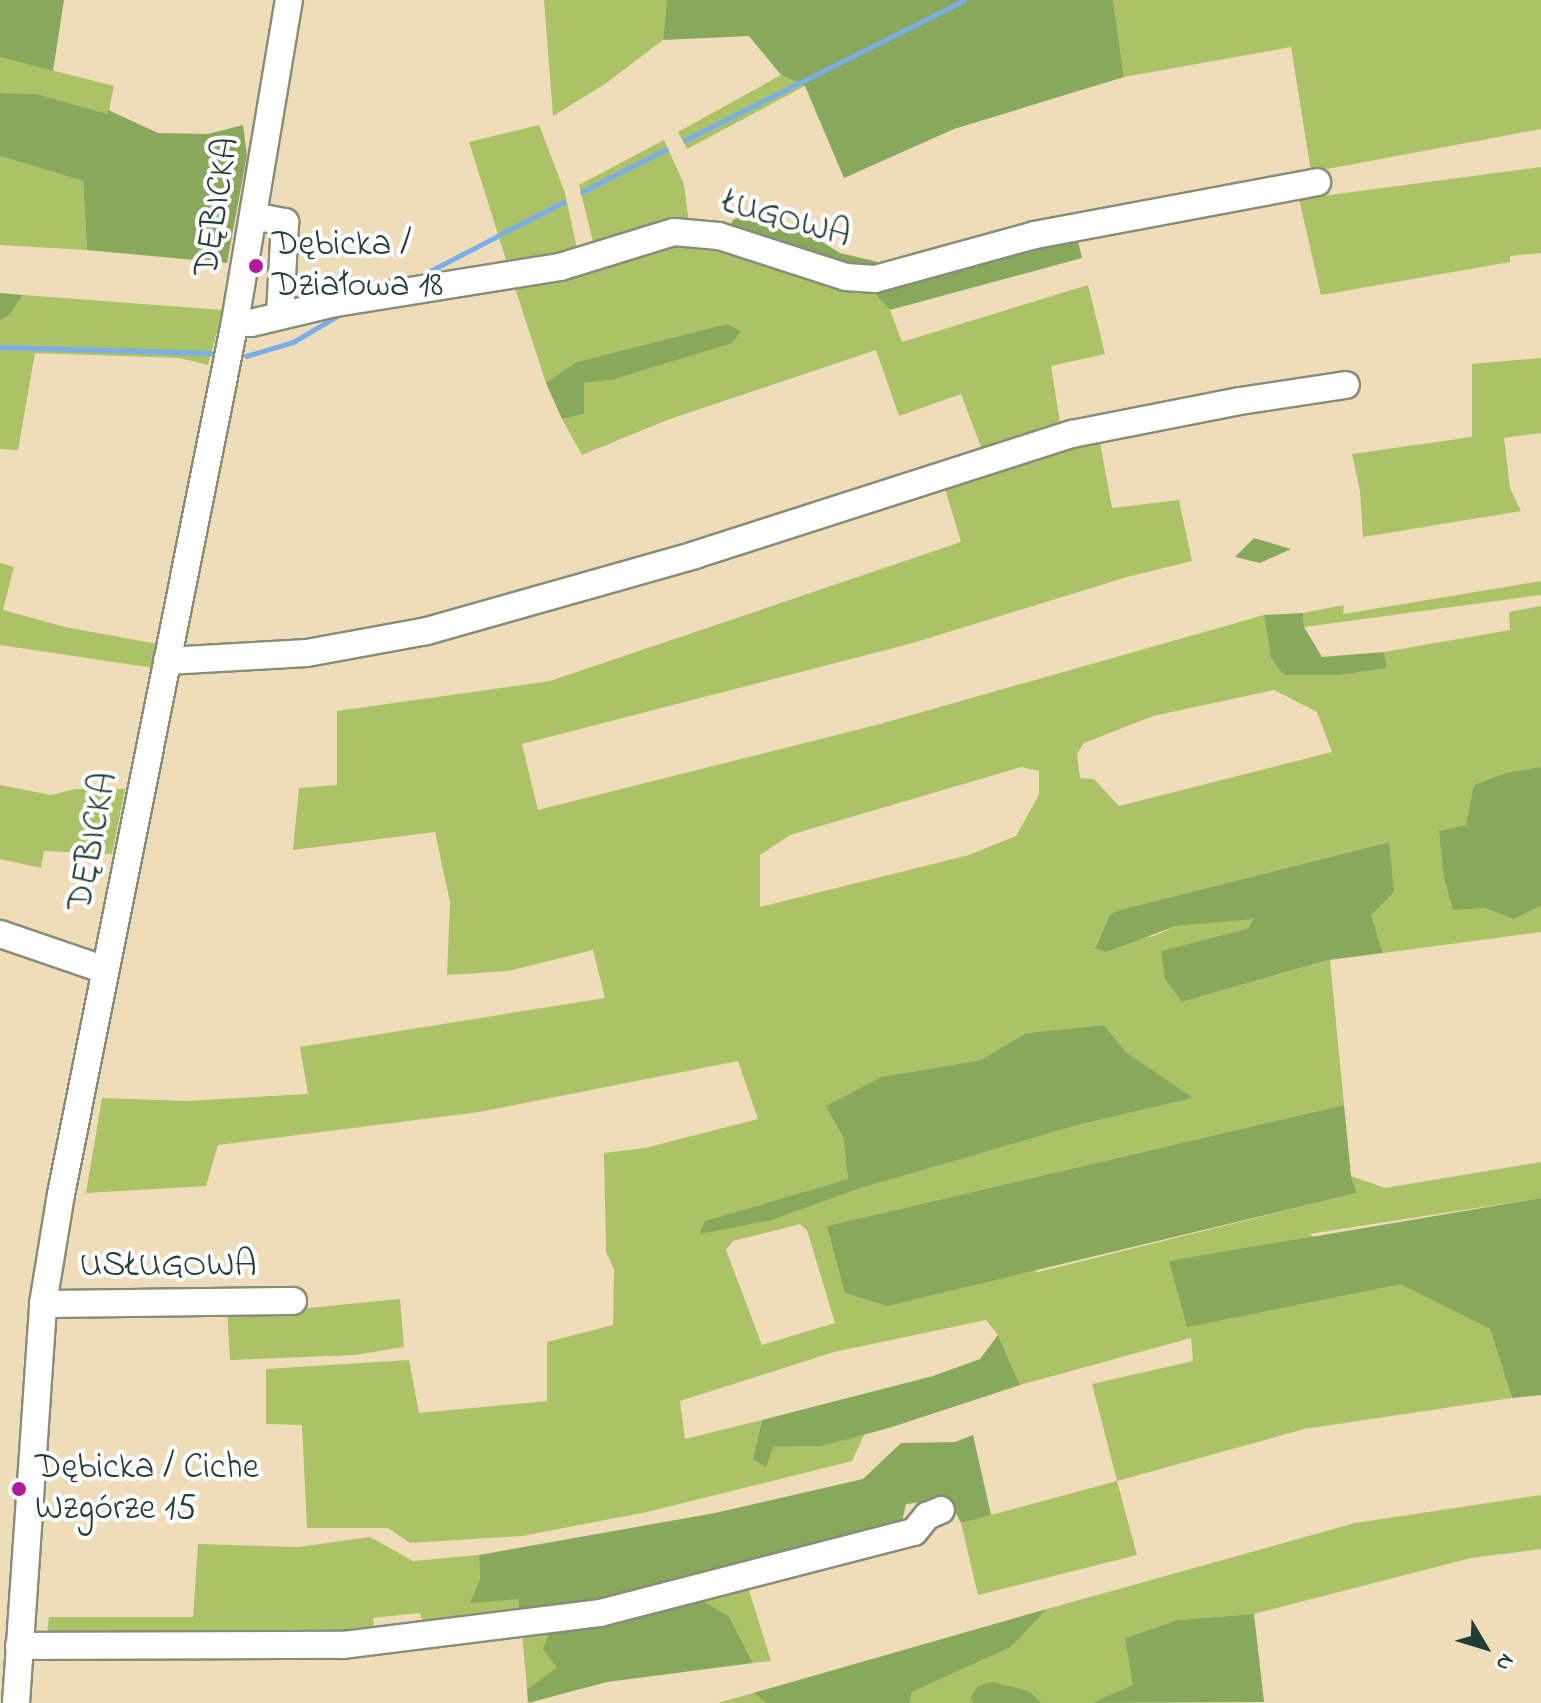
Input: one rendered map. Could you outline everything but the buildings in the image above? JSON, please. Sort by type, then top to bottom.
[{"type":"street","name":"DĘBICKA","points":[[16,1703],[43,1304],[105,970],[235,322],[289,0]]},
{"type":"street","name":"ŁUGOWA","points":[[235,322],[251,323],[280,315],[560,267],[674,232],[694,231],[729,238],[846,277],[875,279],[1035,235],[1317,182]]},
{"type":"street","points":[[253,216],[285,222],[280,315]]},
{"type":"street","points":[[167,661],[307,653],[427,631],[680,560],[1072,434],[1240,401],[1346,385]]},
{"type":"street","points":[[0,934],[105,970]]},
{"type":"street","name":"USŁUGOWA","points":[[43,1304],[293,1301]]},
{"type":"street","points":[[19,1646],[343,1645],[600,1613],[914,1532],[927,1516],[941,1510]]},
{"type":"green space","points":[[0,0],[64,0],[53,71],[0,57]]},
{"type":"green space","points":[[544,0],[667,0],[663,40],[605,84],[553,116]]},
{"type":"green space","points":[[667,0],[1113,0],[1124,77],[954,129],[844,178],[805,86],[781,75],[749,36],[663,40]]},
{"type":"green space","points":[[1113,0],[1541,0],[1541,129],[1311,172],[1291,47],[1124,77]]},
{"type":"green space","points":[[0,57],[114,86],[108,115],[37,94],[0,93]]},
{"type":"green space","points":[[781,75],[805,86],[687,149],[678,132]]},
{"type":"green space","points":[[0,93],[37,94],[107,114],[108,110],[158,133],[208,134],[243,125],[247,155],[227,263],[87,250],[83,181],[0,156]]},
{"type":"green space","points":[[539,125],[565,193],[576,244],[574,255],[509,269],[469,142]]},
{"type":"green space","points":[[664,140],[684,184],[689,223],[595,250],[579,185]]},
{"type":"green space","points":[[0,156],[83,181],[87,250],[0,245]]},
{"type":"green space","points":[[1541,167],[1541,253],[1510,256],[1510,262],[1321,295],[1299,199]]},
{"type":"green space","points":[[745,214],[811,235],[840,253],[878,262],[872,274],[728,229],[733,220]]},
{"type":"green space","points":[[1076,233],[1082,258],[890,310],[873,292]]},
{"type":"green space","points":[[685,237],[873,292],[890,310],[902,342],[1088,285],[1105,354],[1051,366],[1061,429],[1005,442],[984,455],[961,394],[899,416],[876,350],[667,420],[582,455],[562,419],[584,414],[584,383],[611,380],[651,365],[726,324],[576,362],[546,383],[513,282]]},
{"type":"green space","points":[[0,293],[23,295],[10,314],[0,321]]},
{"type":"green space","points":[[23,295],[223,310],[208,365],[180,358],[35,353],[18,450],[0,449],[0,321],[10,314]]},
{"type":"green space","points":[[726,324],[741,331],[732,343],[611,380],[584,383],[584,414],[562,419],[546,383],[576,362]]},
{"type":"green space","points":[[1541,358],[1541,433],[1504,438],[1510,488],[1521,511],[1363,537],[1360,491],[1352,454],[1472,437],[1472,364]]},
{"type":"green space","points":[[1099,437],[1112,508],[1179,500],[1192,561],[1127,577],[913,643],[522,744],[538,810],[880,724],[1264,615],[1271,659],[1284,675],[1341,675],[1387,668],[1384,652],[1510,630],[1509,612],[1541,606],[1541,767],[1509,772],[1466,825],[1439,831],[1484,908],[1514,919],[1541,906],[1541,932],[1383,953],[1371,915],[1388,842],[1123,909],[1110,914],[1095,947],[1154,936],[1176,926],[1254,918],[1249,928],[1161,951],[1182,1002],[1330,960],[1344,1105],[827,1226],[1038,1272],[1357,1193],[1351,1176],[1385,1188],[1541,1162],[1541,1198],[1309,1234],[1490,1329],[1512,1398],[1304,1429],[1117,1481],[1092,1384],[1193,1361],[1191,1338],[1020,1385],[998,1335],[986,1320],[834,1352],[680,1401],[685,1439],[762,1420],[753,1459],[773,1447],[822,1446],[865,1433],[852,1461],[647,1512],[522,1536],[410,1543],[388,1528],[307,1528],[302,1425],[266,1424],[266,1369],[409,1360],[419,1413],[547,1401],[547,1342],[613,1325],[614,1269],[606,1252],[604,1153],[645,1148],[758,1119],[738,1061],[479,1112],[218,1145],[206,1186],[86,1193],[102,1098],[187,1101],[308,1094],[300,1047],[605,998],[593,950],[508,971],[447,975],[450,902],[435,832],[293,850],[299,788],[337,785],[337,711],[550,681],[961,542],[943,482]],"holes":[[[1274,690],[1317,712],[1332,752],[1119,806],[1094,779],[1080,778],[1077,754],[1084,743],[1153,716]],[[1021,767],[1039,771],[1039,795],[1016,836],[969,855],[760,907],[760,855],[790,835]],[[1104,1025],[1126,1052],[1192,1098],[1078,1125],[861,1188],[772,1220],[706,1221],[848,1179],[843,1137],[827,1106],[881,1077],[981,1060],[1026,1033]],[[800,1224],[807,1230],[835,1323],[762,1345],[726,1250],[733,1241]]]},
{"type":"green space","points":[[1254,538],[1291,549],[1260,563],[1235,557]]},
{"type":"green space","points":[[0,563],[14,567],[3,610],[65,627],[157,644],[154,668],[0,645]]},
{"type":"green space","points":[[1541,581],[1541,595],[1304,627],[1303,613],[1344,605],[1343,614]]},
{"type":"green space","points":[[1303,613],[1304,627],[1322,657],[1384,652],[1387,668],[1341,675],[1284,675],[1271,659],[1264,615]]},
{"type":"green space","points":[[1541,767],[1541,906],[1514,919],[1484,908],[1453,910],[1444,877],[1439,831],[1466,825],[1474,785],[1509,772]]},
{"type":"green space","points":[[0,785],[51,795],[75,789],[125,789],[112,854],[44,851],[41,868],[0,859]]},
{"type":"green space","points":[[1389,842],[1394,892],[1371,915],[1383,953],[1329,960],[1182,1002],[1165,979],[1161,951],[1249,928],[1253,919],[1176,926],[1106,952],[1095,948],[1110,914],[1123,909]]},
{"type":"green space","points":[[1104,1025],[1126,1052],[1193,1098],[1078,1125],[861,1188],[772,1220],[699,1234],[705,1221],[848,1179],[843,1137],[826,1106],[881,1077],[981,1060],[1026,1033]]},
{"type":"green space","points":[[1344,1105],[1351,1176],[1357,1193],[887,1306],[845,1293],[827,1226]]},
{"type":"green space","points":[[1541,1198],[1541,1395],[1512,1398],[1490,1329],[1401,1284],[1187,1327],[1169,1261]]},
{"type":"green space","points":[[400,1299],[404,1347],[355,1355],[230,1360],[227,1309],[298,1309]]},
{"type":"green space","points":[[998,1335],[1020,1385],[892,1427],[822,1446],[773,1447],[766,1467],[753,1459],[762,1420],[933,1376],[980,1359]]},
{"type":"green space","points":[[973,1435],[991,1515],[961,1523],[949,1499],[906,1504],[901,1526],[673,1585],[520,1617],[518,1599],[470,1603],[480,1580],[479,1555],[715,1513],[863,1479],[901,1443],[955,1442]]},
{"type":"green space","points":[[1117,1481],[1137,1555],[978,1595],[961,1523]]},
{"type":"green space","points":[[1541,1495],[1541,1549],[1471,1558],[1254,1614],[1177,1620],[1125,1638],[1134,1686],[1092,1703],[1042,1703],[1029,1691],[970,1698],[973,1703],[910,1703],[912,1692],[1011,1647],[1047,1609],[1355,1523]]},
{"type":"green space","points":[[370,1537],[413,1561],[479,1555],[480,1581],[518,1599],[520,1617],[426,1631],[420,1613],[373,1618],[375,1633],[46,1641],[49,1617],[193,1617],[198,1544],[299,1547]]},
{"type":"green space","points":[[748,1587],[771,1661],[753,1663],[729,1616],[699,1599]]},
{"type":"green space","points":[[699,1599],[729,1616],[753,1663],[607,1682],[528,1703],[527,1689],[557,1668],[543,1649],[551,1627]]},
{"type":"green space","points":[[1047,1609],[1011,1647],[912,1692],[910,1703],[767,1703],[753,1693]]},
{"type":"green space","points":[[1254,1614],[1264,1702],[1092,1703],[1133,1685],[1125,1638],[1177,1620]]},
{"type":"green space","points":[[551,1627],[558,1668],[527,1689],[522,1633]]},
{"type":"green space","points":[[992,1682],[1029,1691],[1042,1703],[973,1703],[970,1698],[978,1686]]},
{"type":"green space","points":[[753,1693],[767,1703],[718,1703]]},
{"type":"waterway","points":[[685,140],[964,0]]},
{"type":"waterway","points":[[582,192],[666,149]]},
{"type":"waterway","points":[[430,271],[563,202]]},
{"type":"waterway","points":[[246,356],[293,342],[337,316]]},
{"type":"waterway","points":[[0,347],[211,353]]},
{"type":"place","name":"Dębicka / Działowa 18","points":[[256,266]]},
{"type":"place","name":"Dębicka / Ciche Wzgórze 15","points":[[19,1489]]}]
